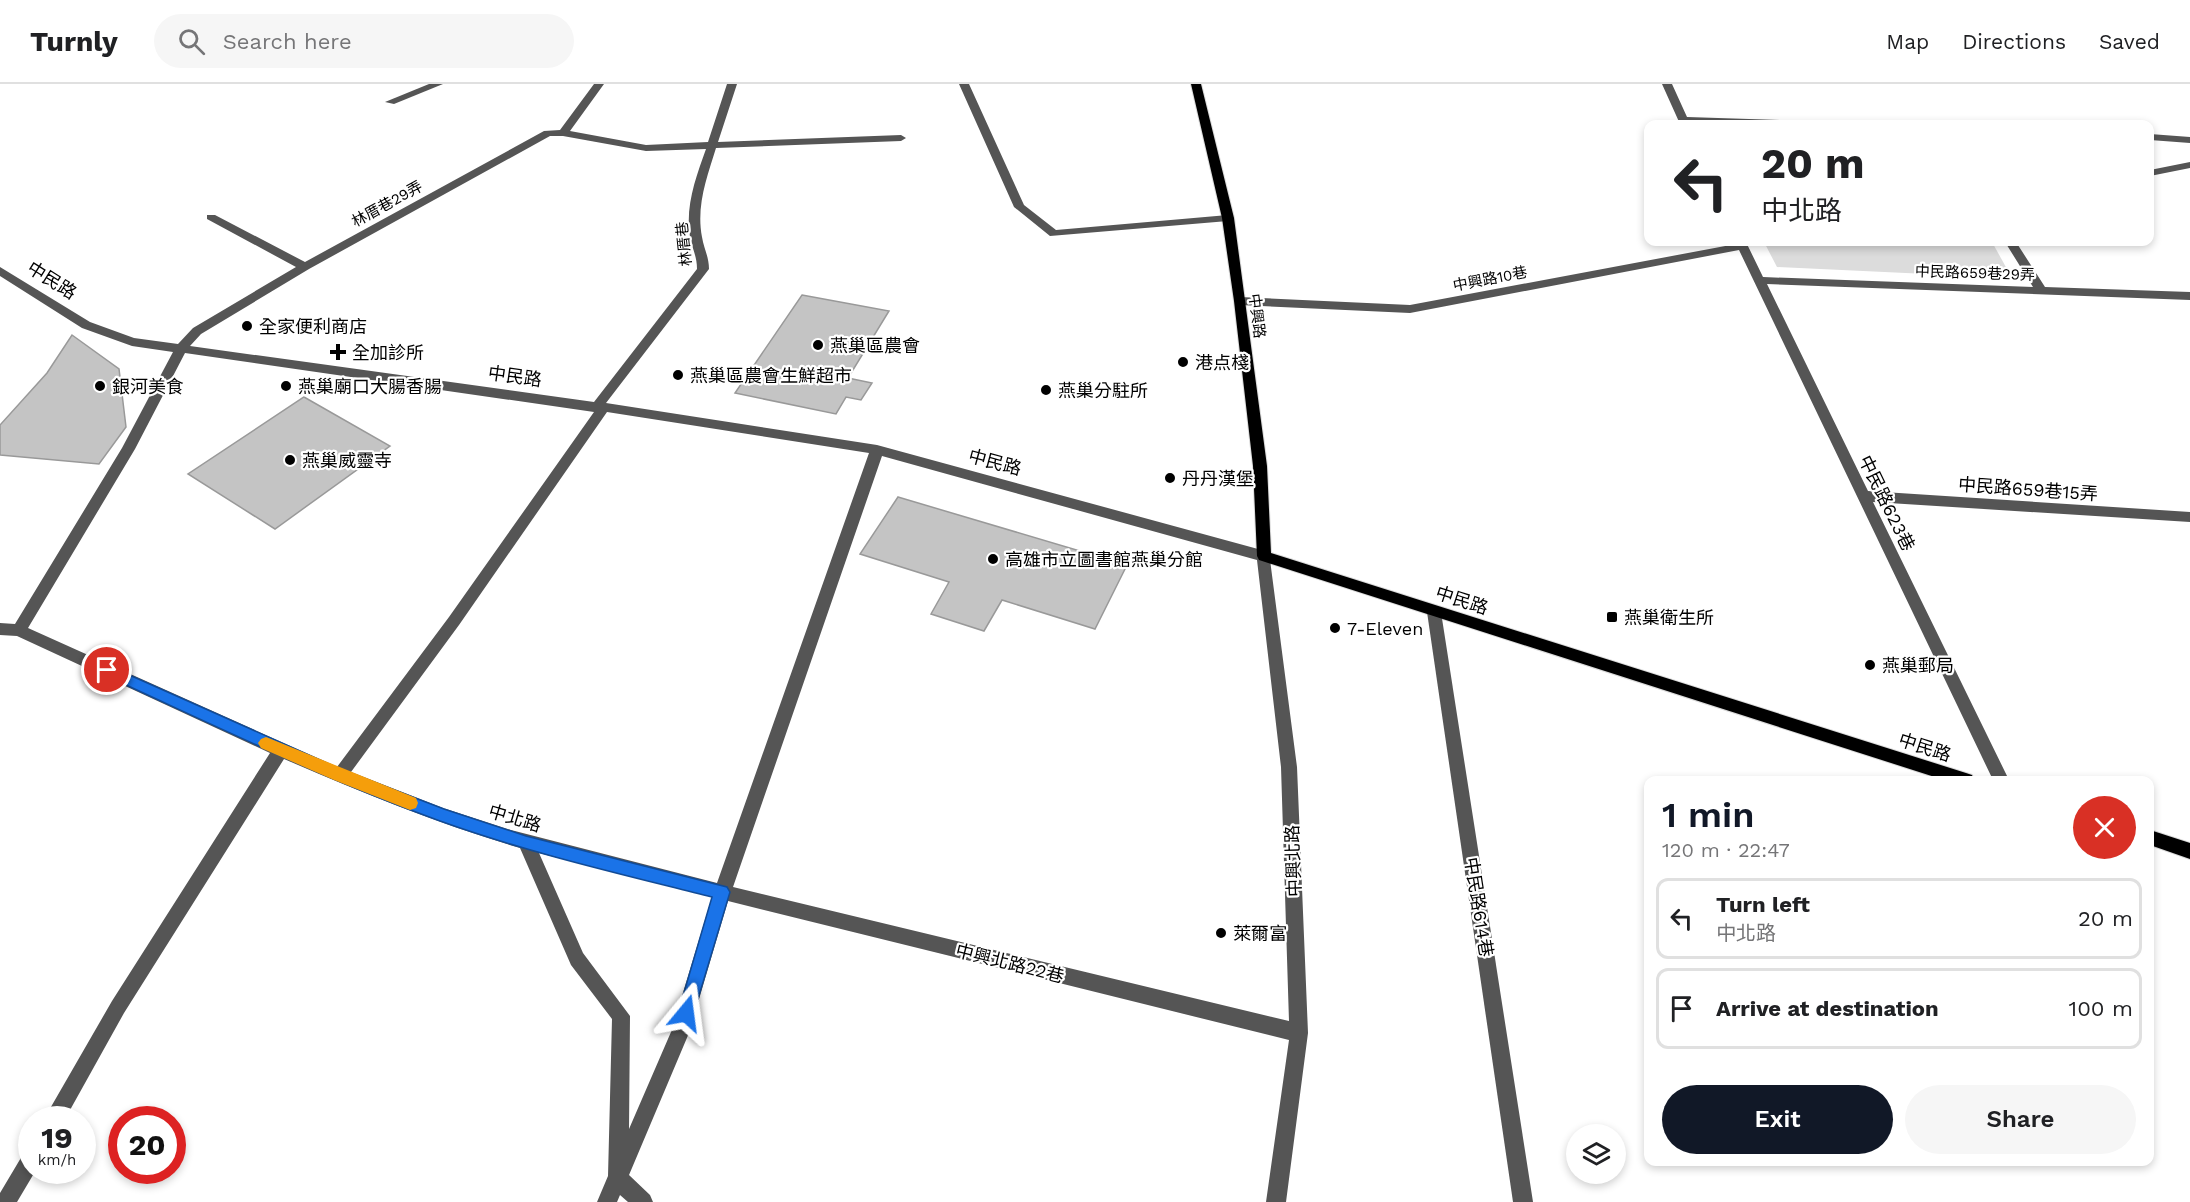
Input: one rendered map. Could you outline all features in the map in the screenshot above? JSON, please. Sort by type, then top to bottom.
[{"type":"main road","name":"中興路","points":[[1196,84],[1228,218],[1240,301],[1260,466],[1264,556]]},
{"type":"main road","name":"中民路","points":[[1264,556],[1953,776]]},
{"type":"main road","points":[[2154,839],[2190,851]]},
{"type":"street","points":[[390,102],[438,84]]},
{"type":"street","points":[[599,84],[563,134],[646,148],[901,138]]},
{"type":"street","name":"林厝巷","points":[[599,408],[704,269],[703,256],[696,237],[696,195],[732,84]]},
{"type":"street","points":[[964,84],[1019,207],[1054,234],[1228,218]]},
{"type":"street","points":[[1666,84],[1683,120]]},
{"type":"street","name":"林厝巷29弄","points":[[20,630],[128,449],[181,349],[197,331],[305,267],[548,133],[563,134]]},
{"type":"street","points":[[2154,137],[2190,140]]},
{"type":"street","points":[[2154,172],[2190,165]]},
{"type":"street","points":[[211,216],[305,267]]},
{"type":"street","name":"中興路10巷","points":[[1240,301],[1410,309],[1732,246]]},
{"type":"street","name":"中民路623巷","points":[[1743,246],[1999,776]]},
{"type":"street","points":[[2014,246],[2041,290]]},
{"type":"street","name":"中民路","points":[[0,271],[86,325],[132,342],[701,421],[878,450],[1264,556]]},
{"type":"street","name":"中民路659巷29弄","points":[[1760,280],[2190,296]]},
{"type":"street","points":[[339,776],[454,621],[599,408]]},
{"type":"street","points":[[607,1202],[680,1033],[722,892],[878,450]]},
{"type":"street","name":"中民路659巷15弄","points":[[1864,496],[2190,517]]},
{"type":"street","name":"中興北路","points":[[1264,556],[1289,767],[1299,1033],[1276,1202]]},
{"type":"street","name":"中民路614巷","points":[[1434,612],[1523,1202]]},
{"type":"street","name":"中北路","points":[[0,629],[20,630],[339,776],[443,815],[526,843],[722,892]]},
{"type":"street","points":[[61,1106],[118,1007],[281,750]]},
{"type":"street","points":[[526,843],[577,959],[621,1016],[618,1179],[643,1202]]},
{"type":"street","name":"中興北路22巷","points":[[722,892],[1299,1033]]},
{"type":"street","points":[[6,1202],[18,1182]]},
{"type":"shaded area","points":[[1766,246],[1994,246],[2012,278],[1777,267]]},
{"type":"building","name":"燕巢區農會","points":[[802,295],[889,311],[848,378],[872,383],[861,400],[846,397],[836,414],[735,393]]},
{"type":"building","points":[[72,335],[119,369],[126,427],[99,464],[0,455],[0,425],[47,373]]},
{"type":"building","name":"燕巢威靈寺","points":[[304,397],[390,446],[275,529],[188,474]]},
{"type":"building","name":"高雄市立圖書館燕巢分館","points":[[898,497],[1127,565],[1095,629],[1002,600],[984,631],[931,614],[949,582],[860,554]]},
{"type":"slow traffic","points":[[266,743],[339,776],[410,803]]},
{"type":"place","name":"全家便利商店","points":[[247,326]]},
{"type":"place","name":"燕巢區農會","points":[[818,345]]},
{"type":"place","name":"全加診所","points":[[338,352]]},
{"type":"place","name":"港点棧","points":[[1183,362]]},
{"type":"place","name":"燕巢區農會生鮮超市","points":[[678,375]]},
{"type":"place","name":"銀河美食","points":[[100,386]]},
{"type":"place","name":"燕巢廟口大腸香腸","points":[[286,386]]},
{"type":"place","name":"燕巢分駐所","points":[[1046,390]]},
{"type":"place","name":"燕巢威靈寺","points":[[290,460]]},
{"type":"place","name":"丹丹漢堡","points":[[1170,478]]},
{"type":"place","name":"高雄市立圖書館燕巢分館","points":[[993,559]]},
{"type":"place","name":"燕巢衛生所","points":[[1612,617]]},
{"type":"place","name":"7-Eleven","points":[[1335,628]]},
{"type":"place","name":"燕巢郵局","points":[[1870,665]]},
{"type":"place","name":"萊爾富","points":[[1221,933]]},
{"type":"route","points":[[107,670],[339,776],[443,815],[526,843],[722,892],[686,1013]]}]
